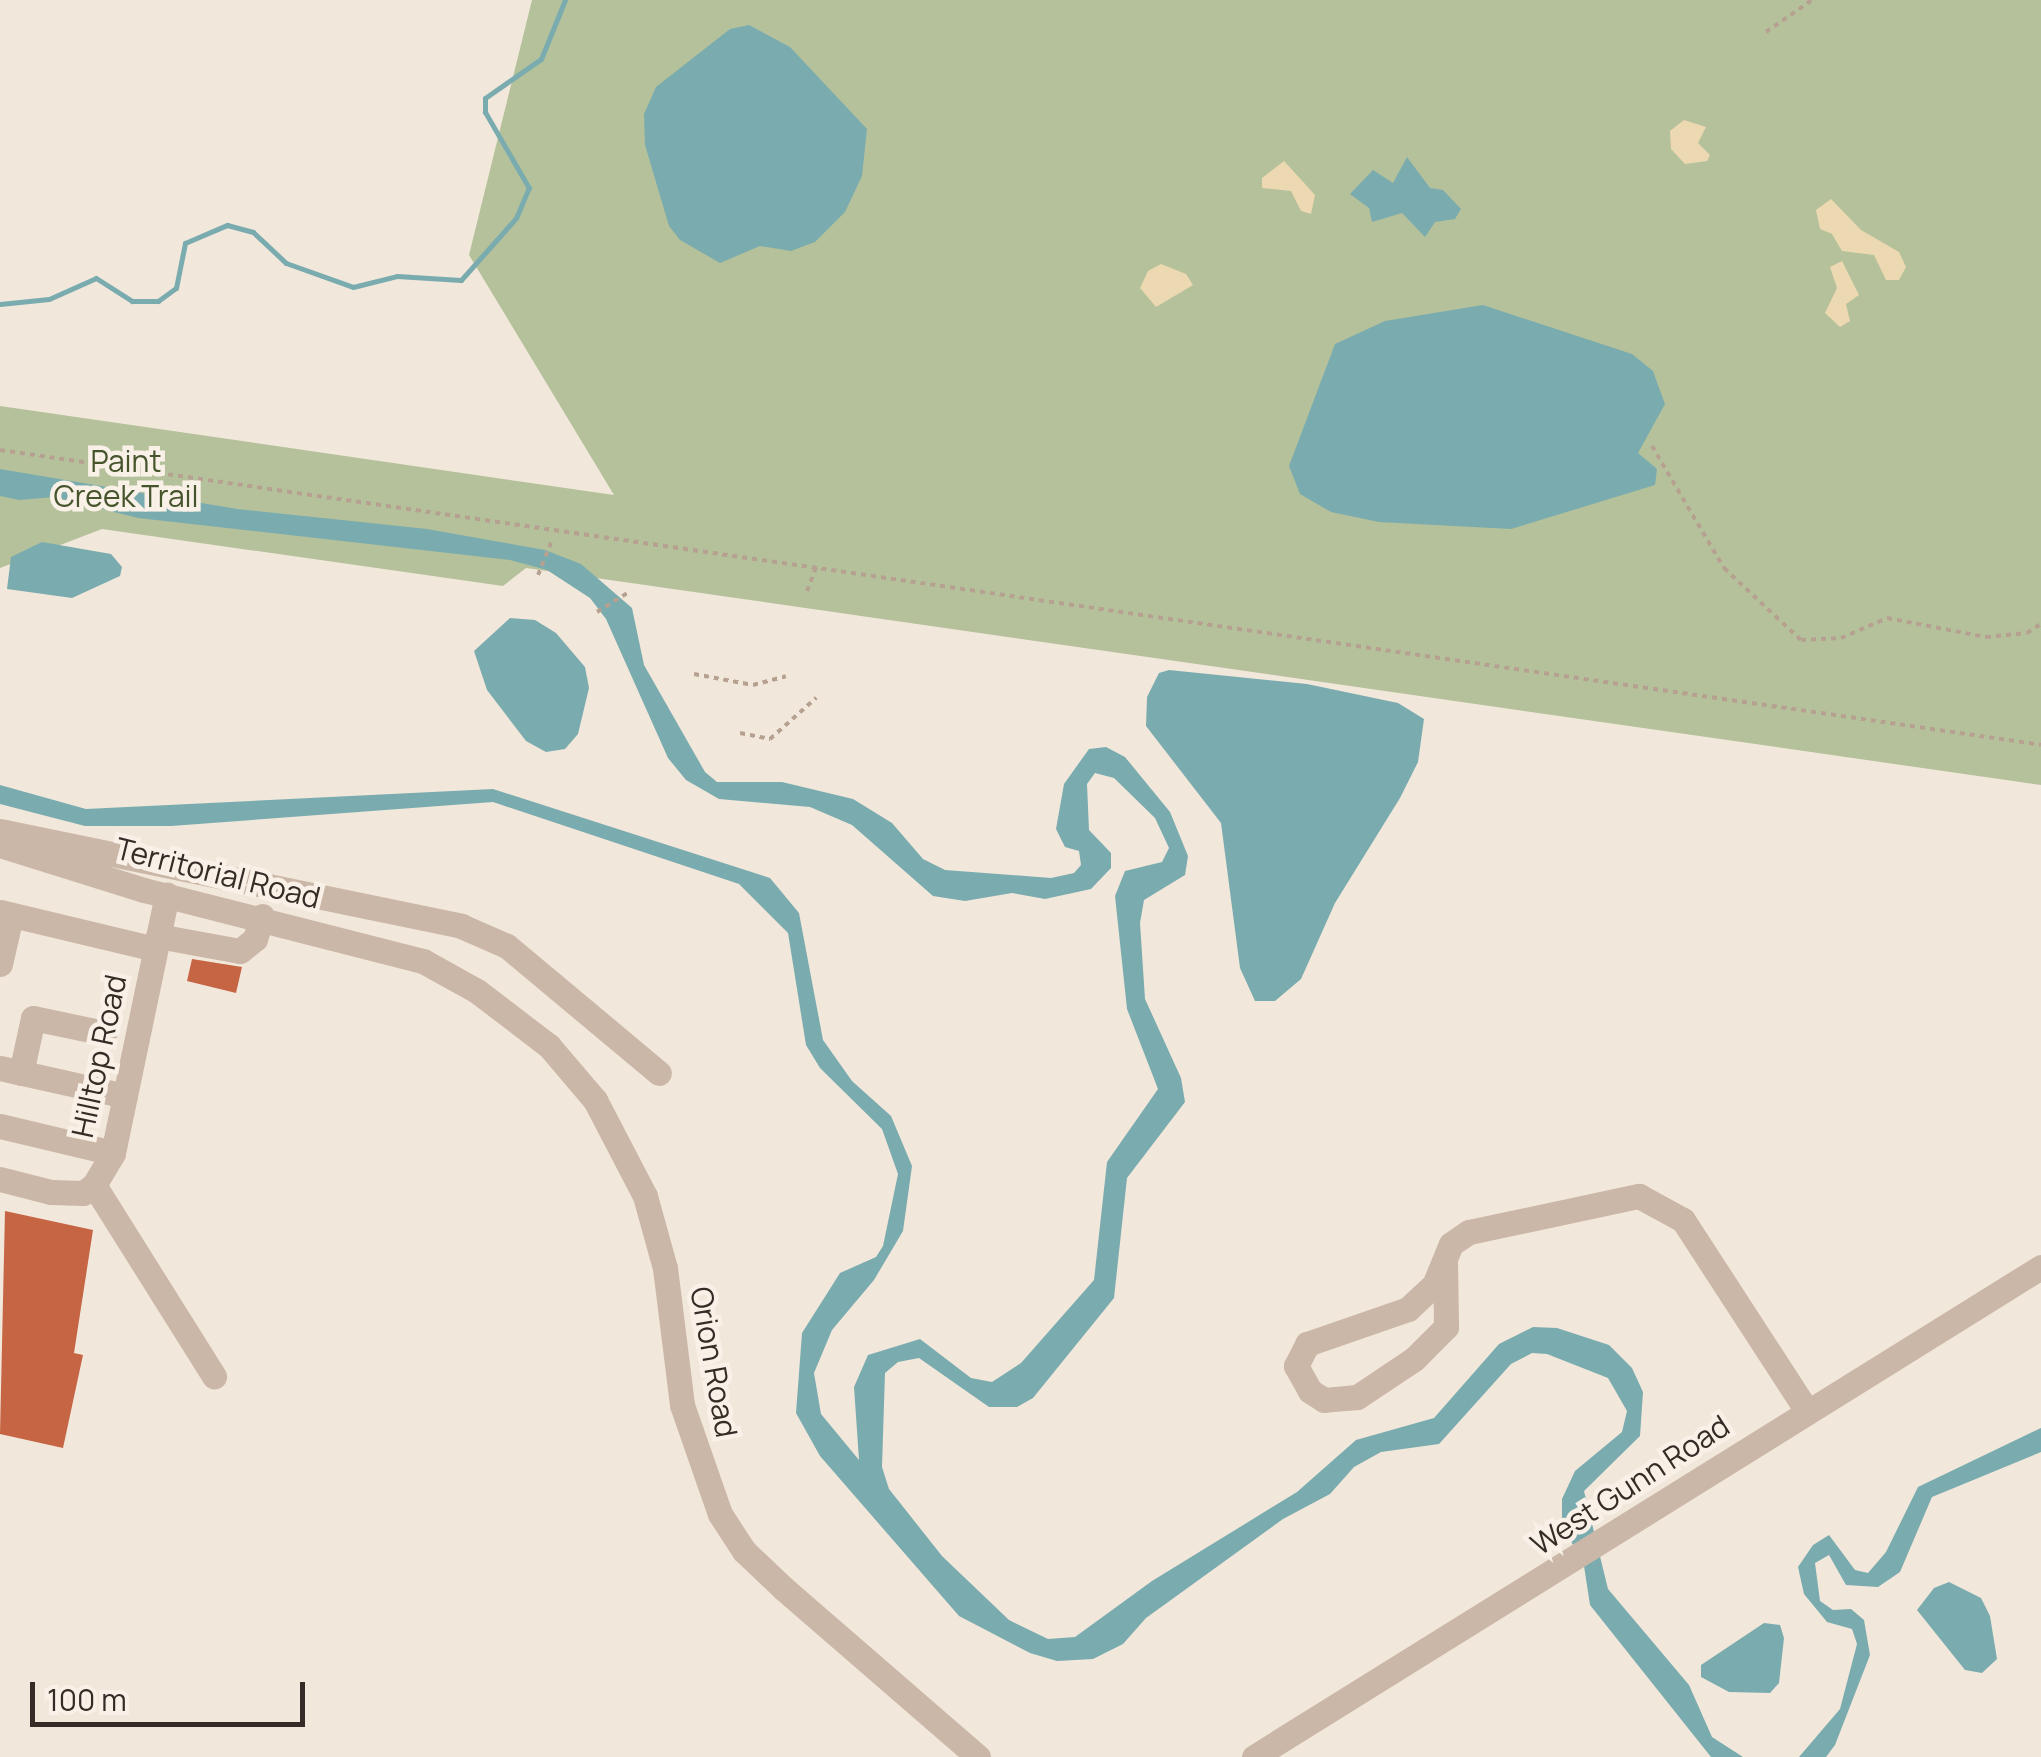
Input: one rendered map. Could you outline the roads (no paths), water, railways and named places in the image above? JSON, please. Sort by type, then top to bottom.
[{"type":"street","points":[[0,831],[460,926],[507,946],[659,1073]]},
{"type":"street","name":"Territorial Road","points":[[0,846],[423,960]]},
{"type":"street","name":"Hilltop Road","points":[[167,894],[113,1153],[94,1185],[214,1376]]},
{"type":"street","points":[[0,964],[5,914],[157,942],[240,952],[256,939],[262,916]]},
{"type":"street","name":"Orion Road","points":[[423,960],[478,991],[549,1046],[595,1100],[629,1158],[665,1268],[690,1435],[704,1482],[744,1550],[978,1757]]},
{"type":"street","points":[[104,1034],[33,1018],[10,1070],[124,1096]]},
{"type":"street","points":[[0,1126],[113,1153]]},
{"type":"street","points":[[0,1179],[51,1192],[83,1194],[94,1185]]},
{"type":"street","points":[[1446,1261],[1446,1327],[1414,1359],[1358,1398],[1324,1400],[1310,1391],[1296,1366],[1308,1344],[1396,1316],[1434,1285],[1451,1244],[1469,1232],[1639,1196],[1663,1204],[1683,1220],[1807,1410]]},
{"type":"street","name":"West Gunn Road","points":[[1254,1757],[2041,1267]]},
{"type":"water","points":[[749,25],[790,47],[867,129],[862,176],[845,212],[815,242],[791,251],[760,246],[720,263],[680,240],[669,226],[645,145],[644,114],[656,87],[730,29]]},
{"type":"water","points":[[1407,157],[1430,188],[1443,190],[1461,209],[1455,219],[1435,222],[1425,237],[1402,213],[1372,222],[1369,208],[1350,194],[1373,170],[1393,183]]},
{"type":"water","points":[[1483,305],[1632,354],[1653,371],[1665,404],[1638,453],[1657,469],[1655,485],[1511,529],[1379,522],[1331,512],[1300,494],[1289,466],[1335,344],[1385,321]]},
{"type":"water","points":[[0,469],[237,509],[427,529],[545,550],[581,564],[632,608],[644,665],[705,772],[717,782],[782,782],[853,799],[892,823],[923,859],[945,870],[1051,878],[1074,873],[1081,865],[1079,851],[1065,847],[1056,829],[1064,784],[1089,749],[1106,747],[1125,757],[1170,812],[1188,856],[1185,875],[1144,900],[1140,923],[1145,999],[1181,1078],[1185,1102],[1127,1178],[1114,1298],[1033,1398],[1017,1407],[989,1407],[919,1358],[898,1362],[885,1373],[882,1467],[889,1489],[942,1556],[1009,1620],[1048,1639],[1075,1637],[1152,1581],[1297,1492],[1356,1440],[1434,1418],[1499,1344],[1533,1327],[1557,1328],[1609,1345],[1632,1368],[1643,1392],[1640,1436],[1584,1491],[1608,1589],[1689,1685],[1712,1737],[1743,1757],[1711,1757],[1590,1605],[1584,1566],[1562,1524],[1562,1499],[1575,1471],[1622,1432],[1627,1411],[1608,1378],[1547,1354],[1532,1353],[1511,1364],[1439,1444],[1381,1452],[1354,1467],[1330,1494],[1283,1519],[1146,1618],[1123,1644],[1093,1659],[1057,1661],[1030,1653],[959,1616],[820,1456],[796,1413],[802,1333],[840,1273],[876,1257],[883,1246],[898,1174],[882,1129],[820,1068],[806,1045],[788,933],[739,884],[493,802],[171,826],[85,826],[0,804],[0,785],[86,809],[493,789],[770,878],[799,913],[823,1040],[852,1081],[891,1116],[912,1166],[903,1231],[874,1280],[832,1330],[814,1373],[821,1414],[859,1460],[854,1387],[868,1355],[920,1339],[971,1378],[992,1382],[1021,1363],[1094,1280],[1107,1162],[1158,1089],[1127,1009],[1115,896],[1125,871],[1162,862],[1169,848],[1155,818],[1114,778],[1095,773],[1087,784],[1089,830],[1111,853],[1111,868],[1091,889],[1045,899],[1012,893],[965,901],[933,896],[852,825],[810,807],[719,799],[686,780],[668,758],[606,619],[590,598],[547,570],[510,560],[138,518],[54,497],[19,500],[0,496]]},
{"type":"water","points":[[42,542],[111,554],[122,567],[120,576],[72,598],[7,589],[11,557]]},
{"type":"water","points":[[510,618],[535,620],[556,633],[585,667],[589,688],[578,734],[565,749],[546,752],[526,741],[487,690],[474,651]]},
{"type":"water","points":[[1169,670],[1307,684],[1398,703],[1424,719],[1418,762],[1400,798],[1335,903],[1301,979],[1275,1001],[1255,1001],[1240,968],[1221,823],[1146,726],[1147,697],[1159,673]]},
{"type":"water","points":[[2041,1428],[2041,1452],[1932,1497],[1900,1572],[1878,1587],[1846,1585],[1829,1555],[1815,1563],[1820,1601],[1833,1610],[1851,1609],[1864,1620],[1870,1655],[1835,1745],[1826,1757],[1799,1757],[1840,1709],[1857,1644],[1852,1629],[1827,1622],[1804,1594],[1798,1567],[1813,1545],[1829,1535],[1855,1570],[1868,1573],[1886,1552],[1918,1487]]},
{"type":"water","points":[[1949,1582],[1981,1598],[1990,1616],[1997,1659],[1982,1673],[1965,1670],[1917,1610],[1934,1588]]},
{"type":"water","points":[[1764,1623],[1780,1625],[1784,1638],[1779,1683],[1770,1693],[1729,1692],[1701,1677],[1701,1665]]},
{"type":"waterway","points":[[0,304],[49,299],[96,278],[132,301],[158,301],[176,288],[185,243],[227,225],[253,232],[286,263],[353,287],[397,276],[461,280],[516,218],[529,188],[485,112],[485,98],[541,59],[565,0]]},
{"type":"park label","name":"Paint Creek Trail","points":[[126,478]]}]
